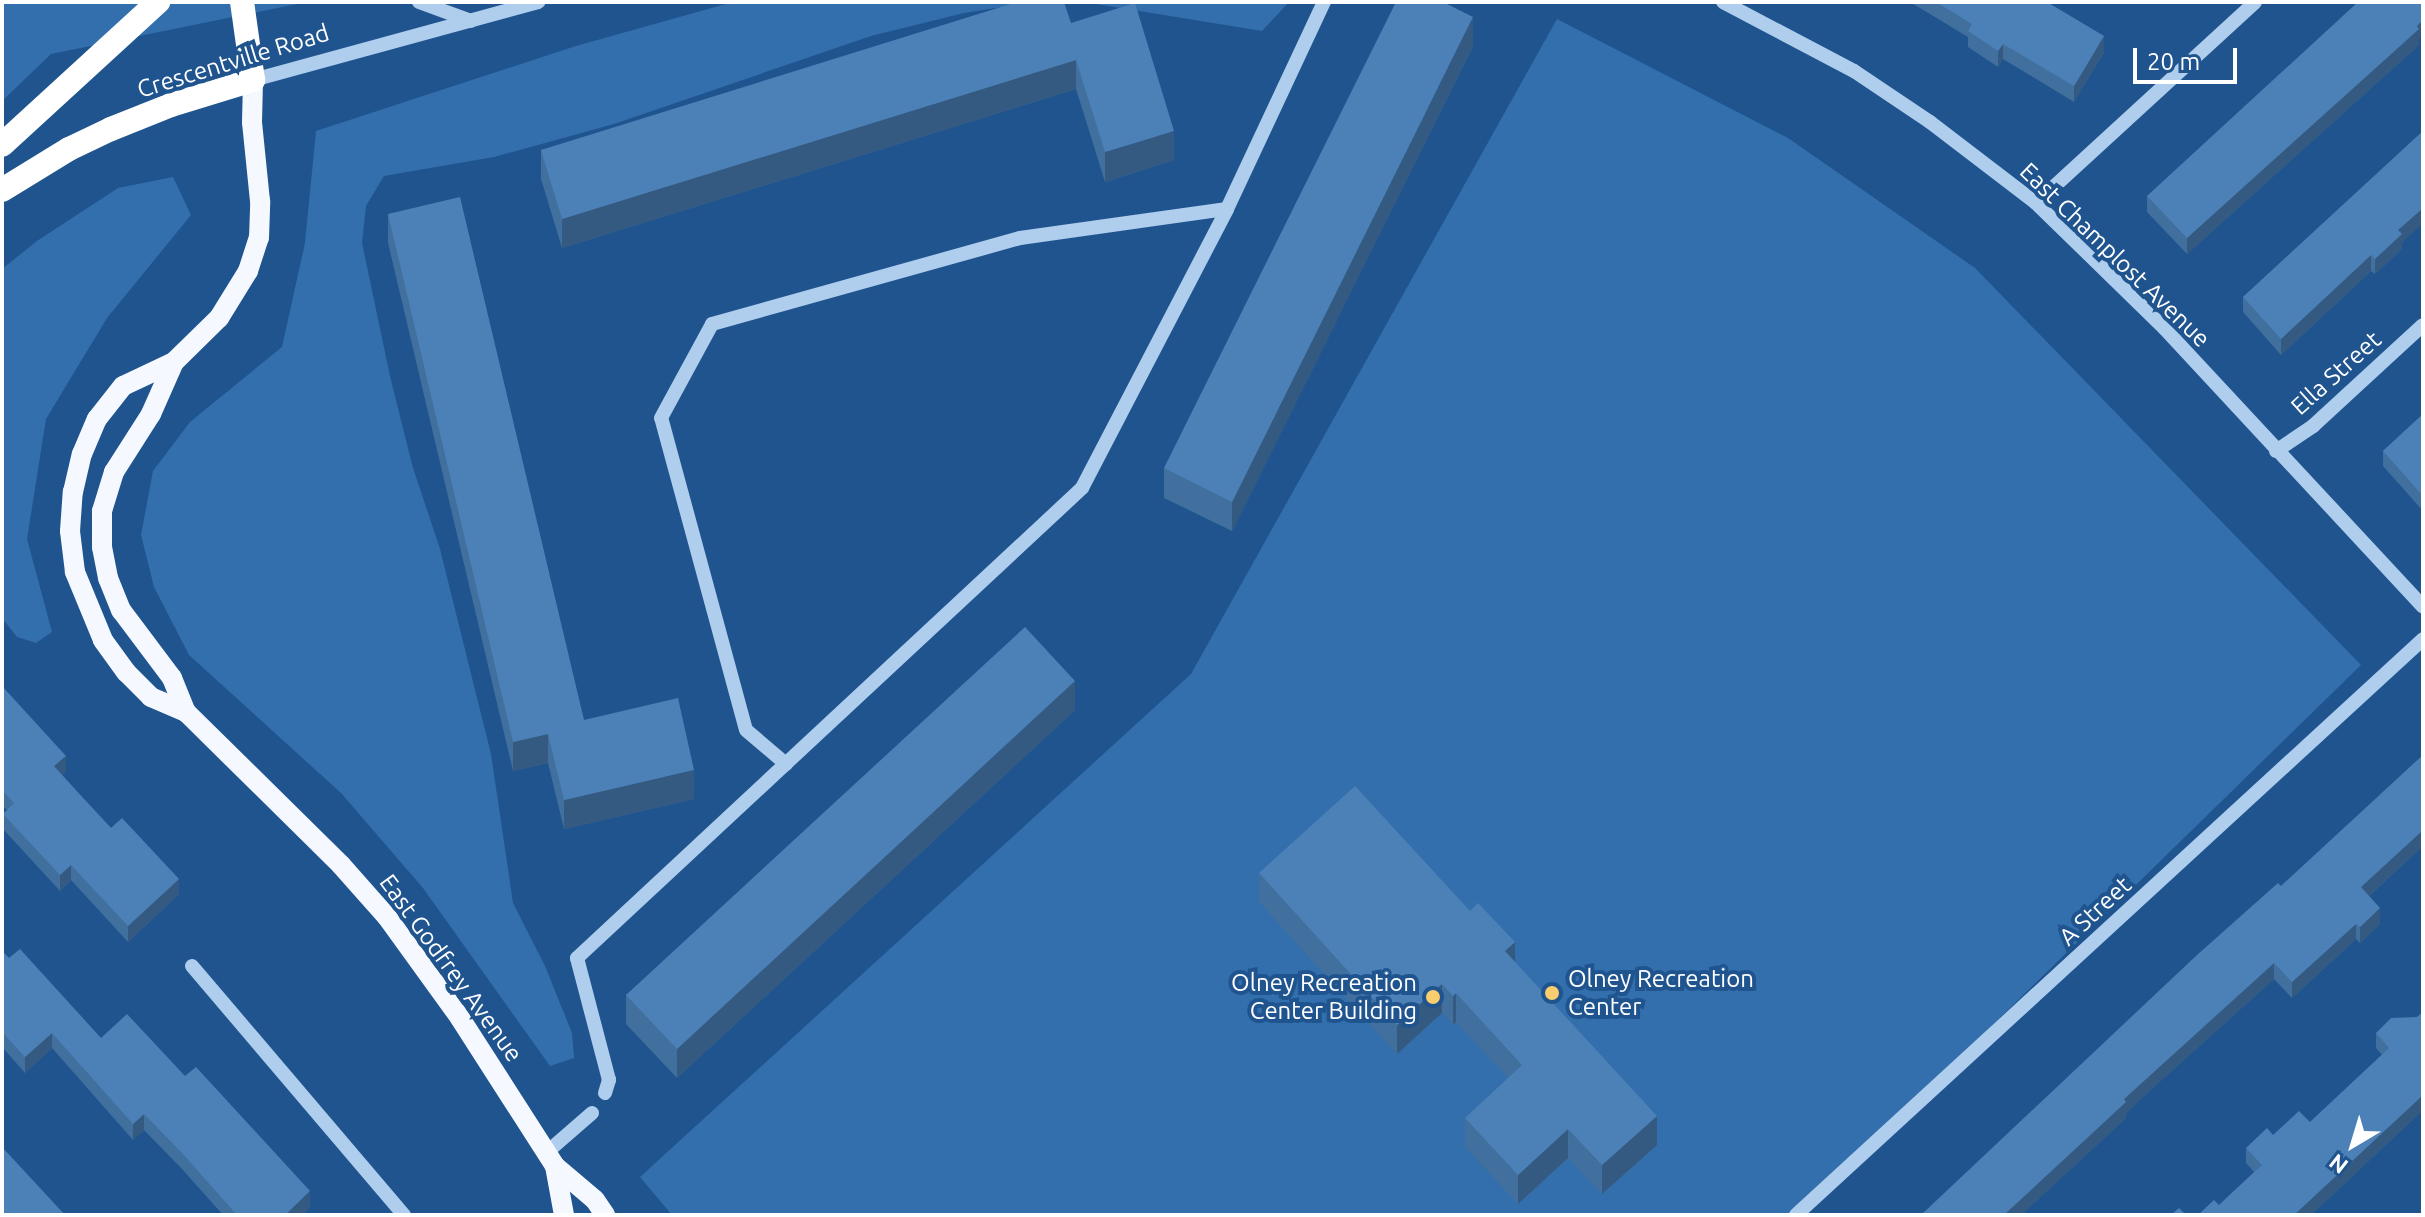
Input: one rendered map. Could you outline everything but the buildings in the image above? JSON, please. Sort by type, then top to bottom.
[{"type":"highway","points":[[2,145],[158,2]]},
{"type":"highway","points":[[242,2],[253,80]]},
{"type":"highway","name":"Crescentville Road","points":[[2,190],[69,149],[111,129],[171,105],[253,80]]},
{"type":"main road","name":"East Godfrey Avenue","points":[[186,712],[172,678],[121,610],[108,578],[102,547],[102,511],[114,472],[151,414],[174,362],[234,297],[248,271],[259,238],[260,201],[252,122],[253,80]]},
{"type":"main road","name":"East Godfrey Avenue","points":[[174,362],[123,386],[97,419],[82,454],[73,492],[70,531],[75,572],[103,640],[126,672],[151,697],[186,712],[341,865],[387,917],[460,1018],[551,1159],[595,1200],[605,1215]]},
{"type":"main road","name":"East Godfrey Avenue","points":[[551,1159],[564,1215]]},
{"type":"street","points":[[419,2],[471,21]]},
{"type":"street","name":"Crescentville Road","points":[[253,80],[539,2]]},
{"type":"street","points":[[605,1093],[609,1080],[577,958],[1082,488],[1227,209],[1324,2]]},
{"type":"street","name":"East Champlost Avenue","points":[[1723,2],[1854,71],[1930,122],[2036,203],[2165,329],[2423,607]]},
{"type":"street","points":[[2036,203],[2255,2]]},
{"type":"street","points":[[786,764],[746,730],[661,418],[712,324],[1020,238],[1227,209]]},
{"type":"street","name":"Ella Street","points":[[2276,451],[2313,426],[2423,325]]},
{"type":"street","name":"A Street","points":[[1796,1215],[2423,639]]},
{"type":"street","points":[[192,966],[404,1215]]},
{"type":"street","points":[[551,1159],[592,1113]]},
{"type":"shaded area","points":[[2,2],[307,2],[51,54],[2,101]]},
{"type":"shaded area","points":[[733,2],[1033,2],[964,13],[871,36],[614,124],[494,157],[384,176],[366,206],[362,243],[390,376],[413,468],[440,549],[491,754],[513,903],[545,966],[572,1033],[574,1058],[550,1066],[423,888],[341,793],[189,655],[154,587],[141,535],[153,471],[190,422],[282,347],[305,243],[316,131],[576,46]]},
{"type":"shaded area","points":[[1084,2],[1289,2],[1262,31]]},
{"type":"shaded area","name":"Olney Recreation Center","points":[[1557,19],[1788,138],[1975,268],[2361,665],[1798,1215],[672,1215],[640,1177],[1191,674]]},
{"type":"shaded area","points":[[173,177],[191,215],[107,318],[46,419],[27,539],[52,632],[36,643],[17,637],[2,618],[2,269],[37,241],[118,188]]},
{"type":"place","name":"Olney Recreation Center","points":[[1552,993]]},
{"type":"place","name":"Olney Recreation Center Building","points":[[1433,997]]}]
